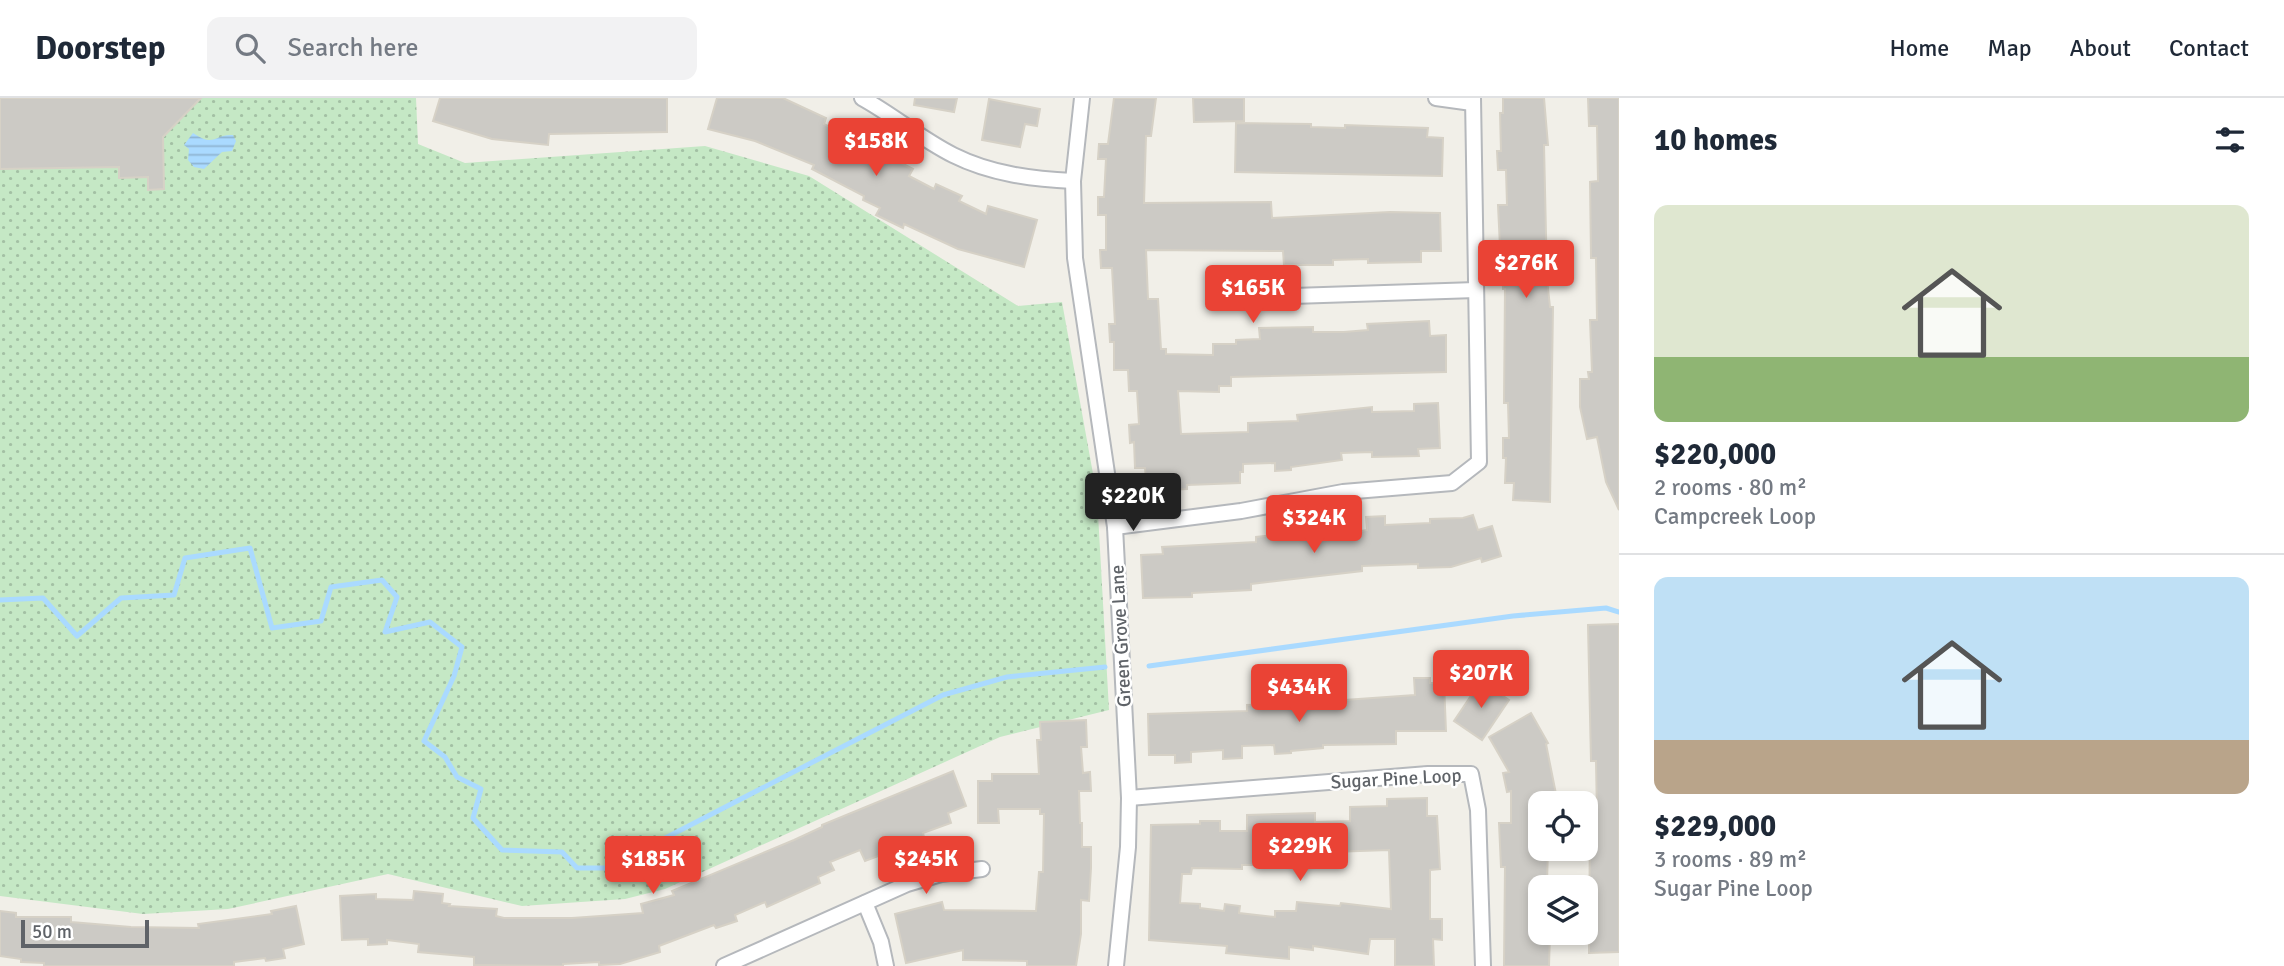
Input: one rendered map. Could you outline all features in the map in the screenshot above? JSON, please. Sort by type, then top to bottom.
[{"type":"street","name":"Green Grove Lane","points":[[1082,98],[1073,181],[1075,258],[1115,527],[1129,799],[1128,848],[1116,966]]},
{"type":"street","points":[[1115,527],[1241,511],[1343,492],[1452,484],[1479,462],[1472,100],[1436,98]]},
{"type":"street","points":[[870,100],[953,155],[975,164],[996,172],[1035,179],[1073,181]]},
{"type":"street","points":[[1232,298],[1476,290]]},
{"type":"street","name":"Sugar Pine Loop","points":[[1129,799],[1429,774],[1471,774],[1478,810],[1483,966]]},
{"type":"street","points":[[724,966],[907,884],[941,874],[982,869]]},
{"type":"street","points":[[865,903],[881,942],[886,966]]},
{"type":"green space","points":[[0,98],[416,98],[418,144],[465,163],[705,146],[809,176],[1018,306],[1062,302],[1097,496],[1109,710],[1000,737],[665,889],[625,899],[522,906],[388,874],[228,909],[143,914],[0,896]]},
{"type":"water","points":[[193,133],[206,140],[233,135],[236,141],[232,151],[222,152],[204,169],[194,167],[188,160],[189,149],[184,145]]},
{"type":"building","points":[[0,98],[201,98],[163,137],[164,189],[148,190],[148,177],[119,178],[119,167],[0,169]]},
{"type":"building","points":[[440,98],[667,98],[667,132],[549,134],[548,145],[492,139],[433,121]]},
{"type":"building","points":[[717,98],[783,98],[826,118],[824,124],[854,140],[856,136],[913,169],[909,176],[934,189],[936,184],[962,196],[959,201],[986,214],[988,206],[1037,220],[1024,267],[958,249],[904,224],[903,228],[876,215],[880,208],[863,200],[864,196],[812,169],[814,165],[755,141],[708,129]]},
{"type":"building","points":[[915,98],[957,98],[954,112],[914,105]]},
{"type":"building","points":[[1114,98],[1156,98],[1151,136],[1146,136],[1144,203],[1271,202],[1272,218],[1390,212],[1440,213],[1441,251],[1421,251],[1421,262],[1368,263],[1368,259],[1333,260],[1333,265],[1284,265],[1283,251],[1146,250],[1148,299],[1158,299],[1161,349],[1166,349],[1166,354],[1213,355],[1213,344],[1236,344],[1236,340],[1260,339],[1259,328],[1313,327],[1313,332],[1344,332],[1368,330],[1367,324],[1429,321],[1430,336],[1446,335],[1446,372],[1231,377],[1231,386],[1219,386],[1219,392],[1178,391],[1181,434],[1248,432],[1248,423],[1298,421],[1297,415],[1372,407],[1372,412],[1414,411],[1414,404],[1438,403],[1440,448],[1418,449],[1419,456],[1372,457],[1372,452],[1341,453],[1342,460],[1291,467],[1291,470],[1275,471],[1275,463],[1243,464],[1240,483],[1187,485],[1187,489],[1147,491],[1145,468],[1135,468],[1134,442],[1130,443],[1129,425],[1139,424],[1137,391],[1129,391],[1128,370],[1114,370],[1114,342],[1110,342],[1109,324],[1115,324],[1112,268],[1101,268],[1100,250],[1106,250],[1106,215],[1098,215],[1098,197],[1104,197],[1106,159],[1098,159],[1099,144],[1108,144]]},
{"type":"building","points":[[1193,98],[1244,98],[1244,121],[1194,122]]},
{"type":"building","points":[[1503,98],[1544,98],[1548,145],[1544,145],[1547,279],[1550,307],[1553,307],[1550,502],[1513,500],[1514,483],[1505,483],[1506,458],[1503,458],[1503,438],[1509,438],[1508,403],[1504,403],[1505,289],[1498,205],[1507,205],[1506,170],[1498,170],[1497,151],[1501,151],[1500,113],[1503,113]]},
{"type":"building","points":[[1588,98],[1619,98],[1619,510],[1606,482],[1597,437],[1587,439],[1580,407],[1580,379],[1589,379],[1588,372],[1592,372],[1590,320],[1597,320],[1596,258],[1591,258],[1590,182],[1598,181],[1597,126],[1589,126]]},
{"type":"building","points":[[989,99],[1040,109],[1037,126],[1025,124],[1020,147],[982,140]]},
{"type":"building","points":[[1236,123],[1311,124],[1311,127],[1345,128],[1345,125],[1428,128],[1427,137],[1443,138],[1442,176],[1235,172]]},
{"type":"building","points":[[1473,515],[1478,530],[1492,526],[1501,556],[1482,562],[1481,558],[1451,567],[1418,568],[1418,564],[1362,566],[1362,571],[1251,584],[1251,590],[1192,593],[1192,597],[1143,598],[1141,555],[1163,554],[1162,547],[1256,542],[1256,537],[1282,534],[1281,530],[1339,523],[1341,534],[1367,530],[1366,517],[1385,516],[1385,525],[1430,523],[1430,519]]},
{"type":"building","points":[[1619,624],[1619,952],[1589,953],[1589,945],[1598,945],[1598,875],[1590,875],[1590,861],[1598,861],[1598,791],[1596,761],[1591,761],[1588,625]]},
{"type":"building","points":[[1414,678],[1430,678],[1430,683],[1444,683],[1446,731],[1396,731],[1396,744],[1323,745],[1323,748],[1291,753],[1275,754],[1274,745],[1242,746],[1242,758],[1223,759],[1223,750],[1191,752],[1191,762],[1175,763],[1175,755],[1149,755],[1148,714],[1247,711],[1247,705],[1299,703],[1299,700],[1329,697],[1330,701],[1415,695]]},
{"type":"building","points":[[1481,681],[1509,700],[1482,740],[1454,721]]},
{"type":"building","points":[[1531,713],[1548,743],[1546,744],[1555,791],[1528,791],[1528,861],[1548,861],[1547,875],[1528,875],[1528,945],[1550,945],[1549,966],[1504,966],[1505,867],[1501,867],[1499,823],[1511,823],[1511,791],[1507,792],[1503,773],[1509,772],[1489,737]]},
{"type":"building","points":[[1086,720],[1087,747],[1081,747],[1083,773],[1090,772],[1091,791],[1079,791],[1080,823],[1082,847],[1091,847],[1091,868],[1089,901],[1081,900],[1081,934],[1076,966],[1027,966],[1027,961],[963,960],[963,950],[906,963],[895,914],[942,902],[944,910],[1036,911],[1039,872],[1043,872],[1044,814],[1040,814],[1040,809],[998,809],[999,823],[978,823],[978,781],[992,781],[992,774],[1039,774],[1037,740],[1041,740],[1040,722]]},
{"type":"building","points":[[953,771],[966,806],[948,813],[951,823],[923,833],[924,837],[907,843],[908,845],[865,861],[860,850],[830,862],[834,870],[818,877],[820,883],[767,907],[765,902],[735,915],[737,921],[716,928],[714,925],[659,946],[660,952],[620,964],[599,965],[599,962],[563,966],[474,965],[474,957],[418,952],[419,944],[387,940],[387,944],[368,945],[368,939],[342,940],[340,896],[376,894],[376,899],[413,900],[414,891],[443,894],[442,903],[450,904],[449,906],[497,909],[496,916],[504,918],[572,918],[643,913],[641,904],[674,895],[672,891]]},
{"type":"building","points":[[1427,798],[1427,816],[1437,816],[1440,869],[1430,870],[1430,919],[1442,919],[1442,940],[1433,939],[1434,966],[1395,966],[1395,939],[1370,939],[1368,954],[1313,946],[1313,950],[1289,947],[1289,959],[1226,953],[1227,946],[1149,940],[1151,825],[1220,821],[1220,831],[1247,831],[1247,815],[1315,813],[1315,822],[1350,821],[1350,807],[1387,806],[1387,799]],"holes":[[[1389,850],[1391,909],[1341,903],[1340,906],[1297,902],[1296,911],[1275,911],[1275,917],[1239,913],[1240,906],[1225,904],[1224,911],[1200,908],[1200,904],[1180,903],[1182,874],[1191,874],[1192,868],[1242,869],[1242,865],[1289,865],[1289,861],[1331,860],[1331,852]]]},
{"type":"building","points":[[296,906],[304,944],[283,949],[285,958],[234,962],[234,966],[44,966],[44,963],[21,962],[21,959],[0,956],[0,911],[16,913],[16,917],[71,917],[71,922],[131,927],[199,928],[198,924],[272,914],[271,911]]},
{"type":"waterway","points":[[0,600],[43,598],[77,636],[121,598],[174,595],[185,558],[250,548],[272,628],[321,621],[331,587],[382,580],[397,597],[385,632],[430,622],[462,647],[454,676],[424,741],[445,757],[457,777],[481,789],[473,818],[502,850],[562,852],[577,868],[607,868],[943,695],[1007,677],[1105,667]]},
{"type":"waterway","points":[[1149,666],[1513,616],[1606,608],[1619,612]]}]
